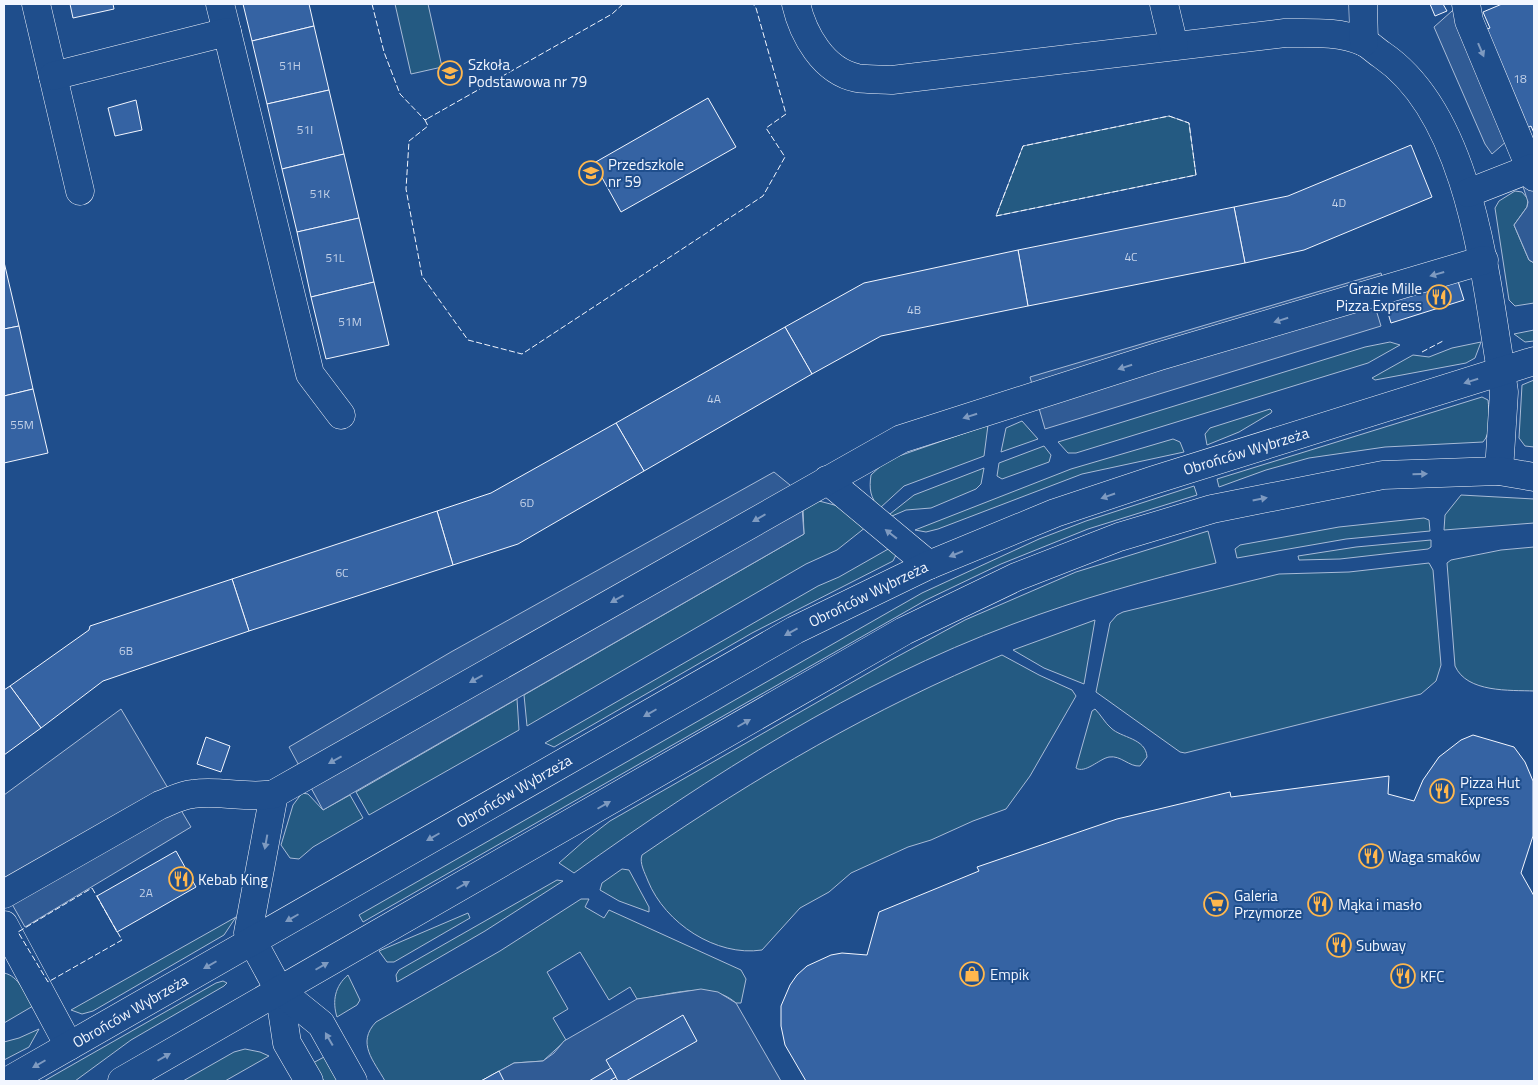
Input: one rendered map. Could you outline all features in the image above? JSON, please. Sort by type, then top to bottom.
[{"type":"main road","points":[[36,4],[80,190]]},
{"type":"main road","points":[[220,4],[310,374],[340,415]]},
{"type":"main road","points":[[796,4],[804,31],[816,48],[829,63],[844,73],[858,78],[892,80],[1285,33],[1332,33],[1364,42],[1395,63],[1416,86],[1442,128],[1468,194],[1484,260],[1504,392],[1499,471]]},
{"type":"main road","points":[[1164,4],[1174,46]]},
{"type":"main road","points":[[1362,4],[1364,42]]},
{"type":"main road","points":[[1466,4],[1469,21],[1533,172],[1468,194]]},
{"type":"main road","points":[[53,76],[228,32]]},
{"type":"main road","points":[[4,894],[160,805],[183,796],[205,793],[255,796],[274,794],[901,439],[1160,356],[1484,260]]},
{"type":"main road","name":"Obrońców Wybrzeża","points":[[8,1081],[795,630],[929,564],[1055,513],[1154,480],[1534,361]]},
{"type":"main road","points":[[122,1081],[904,631],[1016,577],[1119,537],[1212,509],[1383,475],[1499,471],[1534,477]]},
{"type":"main road","points":[[827,480],[929,564]]},
{"type":"main road","points":[[274,794],[248,933],[279,990],[288,1043],[309,1081]]},
{"type":"main road","points":[[7,941],[70,1046]]},
{"type":"main road","points":[[279,990],[321,1024],[353,1081]]},
{"type":"shaded area","points":[[395,4],[428,4],[442,67],[411,74]]},
{"type":"shaded area","points":[[1473,4],[1481,4],[1478,13],[1534,147],[1534,263],[1529,260],[1514,225],[1527,207],[1528,202],[1508,140],[1492,154],[1485,144],[1434,27],[1452,11]]},
{"type":"shaded area","points":[[1169,116],[1189,123],[1196,175],[996,216],[1023,146]]},
{"type":"shaded area","points":[[1515,191],[1522,192],[1528,199],[1527,207],[1514,225],[1529,260],[1534,263],[1534,303],[1515,306],[1509,300],[1495,208],[1499,201]]},
{"type":"shaded area","points":[[1381,273],[1388,296],[1373,300],[1381,326],[1045,429],[1030,377]]},
{"type":"shaded area","points":[[1534,330],[1534,341],[1525,342],[1514,334]]},
{"type":"shaded area","points":[[1390,342],[1400,345],[1368,363],[1076,453],[1068,453],[1058,442],[1365,347]]},
{"type":"shaded area","points":[[1481,342],[1475,358],[1466,363],[1375,380],[1372,378],[1413,355],[1429,357],[1452,348]]},
{"type":"shaded area","points":[[1534,380],[1534,447],[1525,446],[1519,438],[1522,385]]},
{"type":"shaded area","points":[[1482,397],[1488,400],[1489,416],[1488,433],[1483,442],[1385,447],[1309,458],[1266,470],[1219,487],[1217,479]]},
{"type":"shaded area","points":[[1270,409],[1271,413],[1239,432],[1207,445],[1205,434],[1210,428]]},
{"type":"shaded area","points":[[1022,421],[1038,439],[1001,452],[1006,428]]},
{"type":"shaded area","points":[[988,425],[984,456],[904,486],[880,508],[874,501],[870,489],[871,475],[885,462]]},
{"type":"shaded area","points":[[1173,439],[1180,442],[1184,452],[1082,474],[938,529],[926,532],[915,530],[1071,469]]},
{"type":"shaded area","points":[[1044,446],[1051,455],[1049,462],[1002,479],[997,476],[999,463]]},
{"type":"shaded area","points":[[984,468],[981,484],[976,489],[931,508],[906,510],[892,516],[890,514],[914,495]]},
{"type":"shaded area","points":[[774,472],[801,494],[804,534],[323,810],[289,747],[451,652]]},
{"type":"shaded area","points":[[1194,486],[1197,495],[1088,529],[1001,564],[926,600],[363,922],[359,915],[922,593],[1039,539],[1086,521]]},
{"type":"shaded area","points":[[1461,495],[1534,499],[1534,523],[1444,530],[1445,515]]},
{"type":"shaded area","points":[[819,501],[838,506],[866,527],[837,550],[806,564],[527,726],[524,695],[804,534],[803,508]]},
{"type":"shaded area","points":[[1424,518],[1429,520],[1430,531],[1346,539],[1237,558],[1235,549],[1240,545],[1339,527]]},
{"type":"shaded area","points":[[1208,531],[1216,563],[1139,583],[1063,606],[954,648],[897,674],[841,703],[731,767],[574,873],[559,863],[610,821],[891,660],[965,620],[1076,572]]},
{"type":"shaded area","points":[[1431,540],[1431,547],[1428,549],[1340,559],[1299,560],[1298,556],[1356,547]]},
{"type":"shaded area","points":[[1534,547],[1534,691],[1502,690],[1479,686],[1461,675],[1455,666],[1447,563],[1451,560],[1501,550]]},
{"type":"shaded area","points":[[890,548],[896,555],[893,561],[752,633],[554,747],[545,743],[818,586],[839,577]]},
{"type":"shaded area","points":[[1429,563],[1433,570],[1441,665],[1436,681],[1421,694],[1185,753],[1180,752],[1096,692],[1110,623],[1117,615],[1123,612],[1279,574],[1349,572]]},
{"type":"shaded area","points":[[1095,620],[1084,684],[1044,668],[1013,650]]},
{"type":"shaded area","points":[[1002,655],[1072,690],[1076,696],[1030,776],[1006,809],[973,821],[931,840],[908,847],[851,873],[829,892],[800,908],[762,950],[745,951],[727,948],[694,934],[679,923],[656,896],[643,868],[642,855],[772,771],[862,721]]},
{"type":"shaded area","points":[[517,699],[519,730],[369,815],[356,792]]},
{"type":"shaded area","points":[[121,709],[191,827],[25,927],[4,890],[4,795]]},
{"type":"shaded area","points":[[1095,709],[1111,728],[1138,742],[1146,751],[1147,757],[1140,766],[1109,757],[1084,769],[1076,768],[1092,711]]},
{"type":"shaded area","points":[[302,793],[308,794],[323,810],[350,795],[363,818],[313,847],[299,859],[290,858],[281,845],[293,805]]},
{"type":"shaded area","points":[[622,869],[629,870],[649,907],[649,912],[619,901],[600,890],[602,883]]},
{"type":"shaded area","points":[[557,880],[563,881],[485,931],[397,982],[396,975],[399,970]]},
{"type":"shaded area","points":[[581,899],[589,899],[585,907],[604,918],[609,910],[741,970],[746,979],[741,1003],[736,1003],[714,992],[701,990],[637,999],[630,987],[609,1000],[580,952],[547,972],[568,1009],[553,1018],[566,1040],[543,1061],[514,1063],[481,1081],[385,1081],[372,1059],[367,1045],[367,1037],[376,1022],[500,951]]},
{"type":"shaded area","points":[[468,913],[470,918],[394,962],[387,962],[379,951]]},
{"type":"shaded area","points":[[236,917],[224,935],[93,1011],[82,1014],[71,1010]]},
{"type":"shaded area","points":[[4,973],[18,982],[33,1006],[4,1023]]},
{"type":"shaded area","points":[[348,975],[360,1000],[357,1005],[337,1017],[335,1000],[337,989]]},
{"type":"shaded area","points":[[223,981],[227,983],[224,986],[131,1040],[75,1081],[44,1081],[216,983]]},
{"type":"shaded area","points":[[701,989],[718,992],[736,1003],[781,1081],[481,1081],[514,1063],[543,1061],[554,1053],[564,1041],[637,999]]},
{"type":"shaded area","points":[[39,1029],[29,1047],[4,1060],[4,1042]]},
{"type":"shaded area","points":[[245,1049],[269,1056],[225,1081],[183,1081],[234,1052]]},
{"type":"shaded area","points":[[324,1057],[338,1081],[324,1081],[313,1063]]},
{"type":"building","points":[[70,4],[113,4],[114,9],[73,18]]},
{"type":"building","points":[[243,4],[309,4],[314,26],[252,41]]},
{"type":"building","points":[[1430,4],[1443,4],[1447,11],[1435,16]]},
{"type":"building","points":[[1502,4],[1534,4],[1534,133],[1531,126],[1527,128],[1485,30],[1490,28],[1483,12]]},
{"type":"building","points":[[314,26],[329,90],[267,104],[252,41]]},
{"type":"building","points":[[329,90],[344,154],[282,169],[267,104]]},
{"type":"building","name":"Przedszkole nr 59","points":[[708,98],[736,147],[621,212],[594,163]]},
{"type":"building","points":[[136,100],[142,130],[115,136],[108,108]]},
{"type":"building","points":[[1411,145],[1432,197],[1304,250],[1245,263],[1234,207],[1288,196]]},
{"type":"building","points":[[344,154],[359,218],[297,232],[282,169]]},
{"type":"building","points":[[1234,207],[1245,263],[1028,306],[1018,250]]},
{"type":"building","points":[[359,218],[374,282],[311,297],[297,232]]},
{"type":"building","points":[[1018,250],[1028,306],[881,336],[812,374],[785,327],[864,283]]},
{"type":"building","points":[[4,262],[19,326],[4,329]]},
{"type":"building","points":[[1457,278],[1464,300],[1391,323],[1384,300]]},
{"type":"building","points":[[374,282],[389,345],[326,359],[311,297]]},
{"type":"building","points":[[19,326],[33,389],[4,396],[4,329]]},
{"type":"building","points":[[785,327],[812,374],[644,471],[616,423]]},
{"type":"building","points":[[33,389],[48,453],[4,463],[4,396]]},
{"type":"building","points":[[616,423],[644,471],[518,544],[453,565],[437,511],[491,493]]},
{"type":"building","points":[[437,511],[453,565],[249,631],[232,579]]},
{"type":"building","points":[[232,579],[249,631],[103,681],[41,728],[10,686],[89,630],[90,626]]},
{"type":"building","points":[[10,686],[41,728],[4,755],[4,690]]},
{"type":"building","name":"Galeria Przymorze","points":[[1473,735],[1514,747],[1525,762],[1533,781],[1533,836],[1521,873],[1534,896],[1534,1081],[806,1081],[785,1045],[781,1026],[781,1006],[790,985],[797,975],[807,966],[831,955],[842,953],[867,955],[879,912],[979,871],[977,867],[1117,819],[1230,792],[1231,797],[1389,776],[1388,794],[1414,801],[1423,780],[1439,757],[1461,740]]},
{"type":"building","points":[[206,737],[230,746],[221,772],[197,764]]},
{"type":"building","points":[[176,851],[196,887],[117,932],[97,896]]},
{"type":"building","points":[[683,1015],[697,1041],[626,1081],[618,1081],[606,1060]]},
{"type":"building","points":[[611,1068],[616,1077],[609,1081],[589,1081]]},
{"type":"building","points":[[499,1071],[504,1081],[481,1081]]},
{"type":"fence","points":[[372,4],[384,52],[400,94],[425,120],[427,119]]},
{"type":"fence","points":[[623,4],[612,14],[425,120],[428,126],[409,141],[406,189],[422,276],[468,340],[522,354],[763,196],[785,157],[766,128],[786,114],[756,8],[753,4]]},
{"type":"fence","points":[[1169,116],[1189,123],[1196,175],[996,216],[1023,146],[1169,116]]},
{"type":"fence","points":[[1422,352],[1443,341]]},
{"type":"fence","points":[[92,888],[122,940],[48,982],[18,932],[92,888]]},
{"type":"place","name":"Szkoła Podstawowa nr 79","points":[[450,73]]},
{"type":"place","name":"Przedszkole nr 59","points":[[591,173]]},
{"type":"place","name":"Grazie Mille Pizza Express","points":[[1439,297]]},
{"type":"place","name":"Pizza Hut Express","points":[[1442,791]]},
{"type":"place","name":"Waga smaków","points":[[1371,856]]},
{"type":"place","name":"Kebab King","points":[[181,879]]},
{"type":"place","name":"Galeria Przymorze","points":[[1216,904]]},
{"type":"place","name":"Mąka i masło","points":[[1320,904]]},
{"type":"place","name":"Subway","points":[[1339,945]]},
{"type":"place","name":"Empik","points":[[972,974]]},
{"type":"place","name":"KFC","points":[[1403,976]]}]
